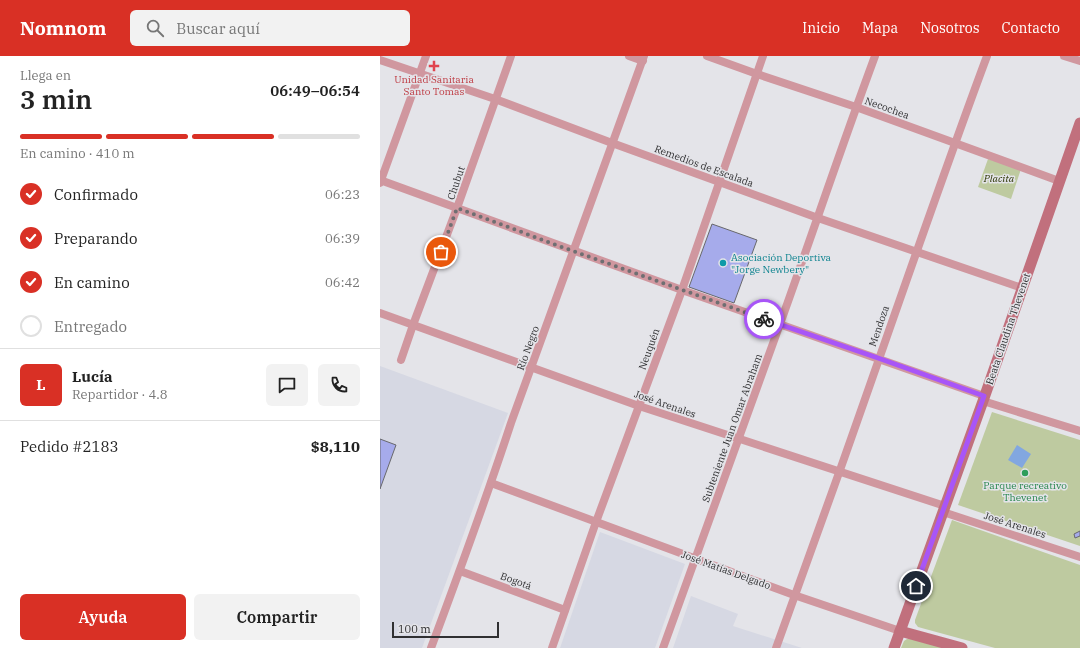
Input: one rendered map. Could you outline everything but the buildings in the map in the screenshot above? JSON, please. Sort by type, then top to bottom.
[{"type":"main road","name":"Beata Claudina Thevenet","points":[[894,648],[1080,123]]},
{"type":"main road","name":"José Matías Delgado","points":[[900,631],[962,648]]},
{"type":"street","points":[[426,56],[380,181],[780,325],[878,358],[983,398],[1080,431]]},
{"type":"street","name":"Chubut","points":[[401,360],[511,56]]},
{"type":"street","points":[[628,56],[644,58]]},
{"type":"street","name":"Necochea","points":[[707,56],[856,107],[1059,181]]},
{"type":"street","name":"Neuquén","points":[[552,648],[596,522],[682,290],[763,56]]},
{"type":"street","name":"Subteniente Juan Omar Abraham","points":[[663,648],[780,325],[875,56]]},
{"type":"street","name":"Mendoza","points":[[776,648],[986,56]]},
{"type":"street","points":[[1064,56],[1080,61]]},
{"type":"street","name":"Río Negro","points":[[431,648],[492,483],[511,423],[644,58]]},
{"type":"street","name":"Remedios de Escalada","points":[[380,60],[496,99],[818,218],[1022,288]]},
{"type":"street","name":"José Arenales","points":[[380,313],[639,406],[840,471],[1080,556]]},
{"type":"street","name":"José Matías Delgado","points":[[492,483],[794,595],[900,631]]},
{"type":"street","name":"Bogotá","points":[[460,571],[565,610]]},
{"type":"shaded area","points":[[380,366],[508,413],[422,648],[380,648]]},
{"type":"shaded area","points":[[600,532],[685,564],[655,648],[560,648]]},
{"type":"shaded area","points":[[691,596],[738,614],[733,626],[802,648],[673,648]]},
{"type":"green space","name":"Placita","points":[[988,159],[1021,169],[1011,199],[978,187]]},
{"type":"green space","name":"Parque recreativo Thevenet","points":[[992,412],[1080,440],[1080,546],[958,505]]},
{"type":"green space","points":[[952,520],[1080,565],[1080,648],[995,648],[918,627],[915,620]]},
{"type":"green space","points":[[907,639],[948,648],[901,648],[904,641]]},
{"type":"water","points":[[1017,445],[1031,454],[1022,468],[1008,460]]},
{"type":"way so far","points":[[441,252],[457,208],[764,319]]},
{"type":"place","name":"Unidad Sanitaria Santo Tomas","points":[[434,66]]},
{"type":"place","name":"Asociación Deportiva \"Jorge Newbery\"","points":[[723,263]]},
{"type":"place","name":"Parque recreativo Thevenet","points":[[1025,473]]},
{"type":"route","points":[[764,319],[984,396],[916,586]]}]
